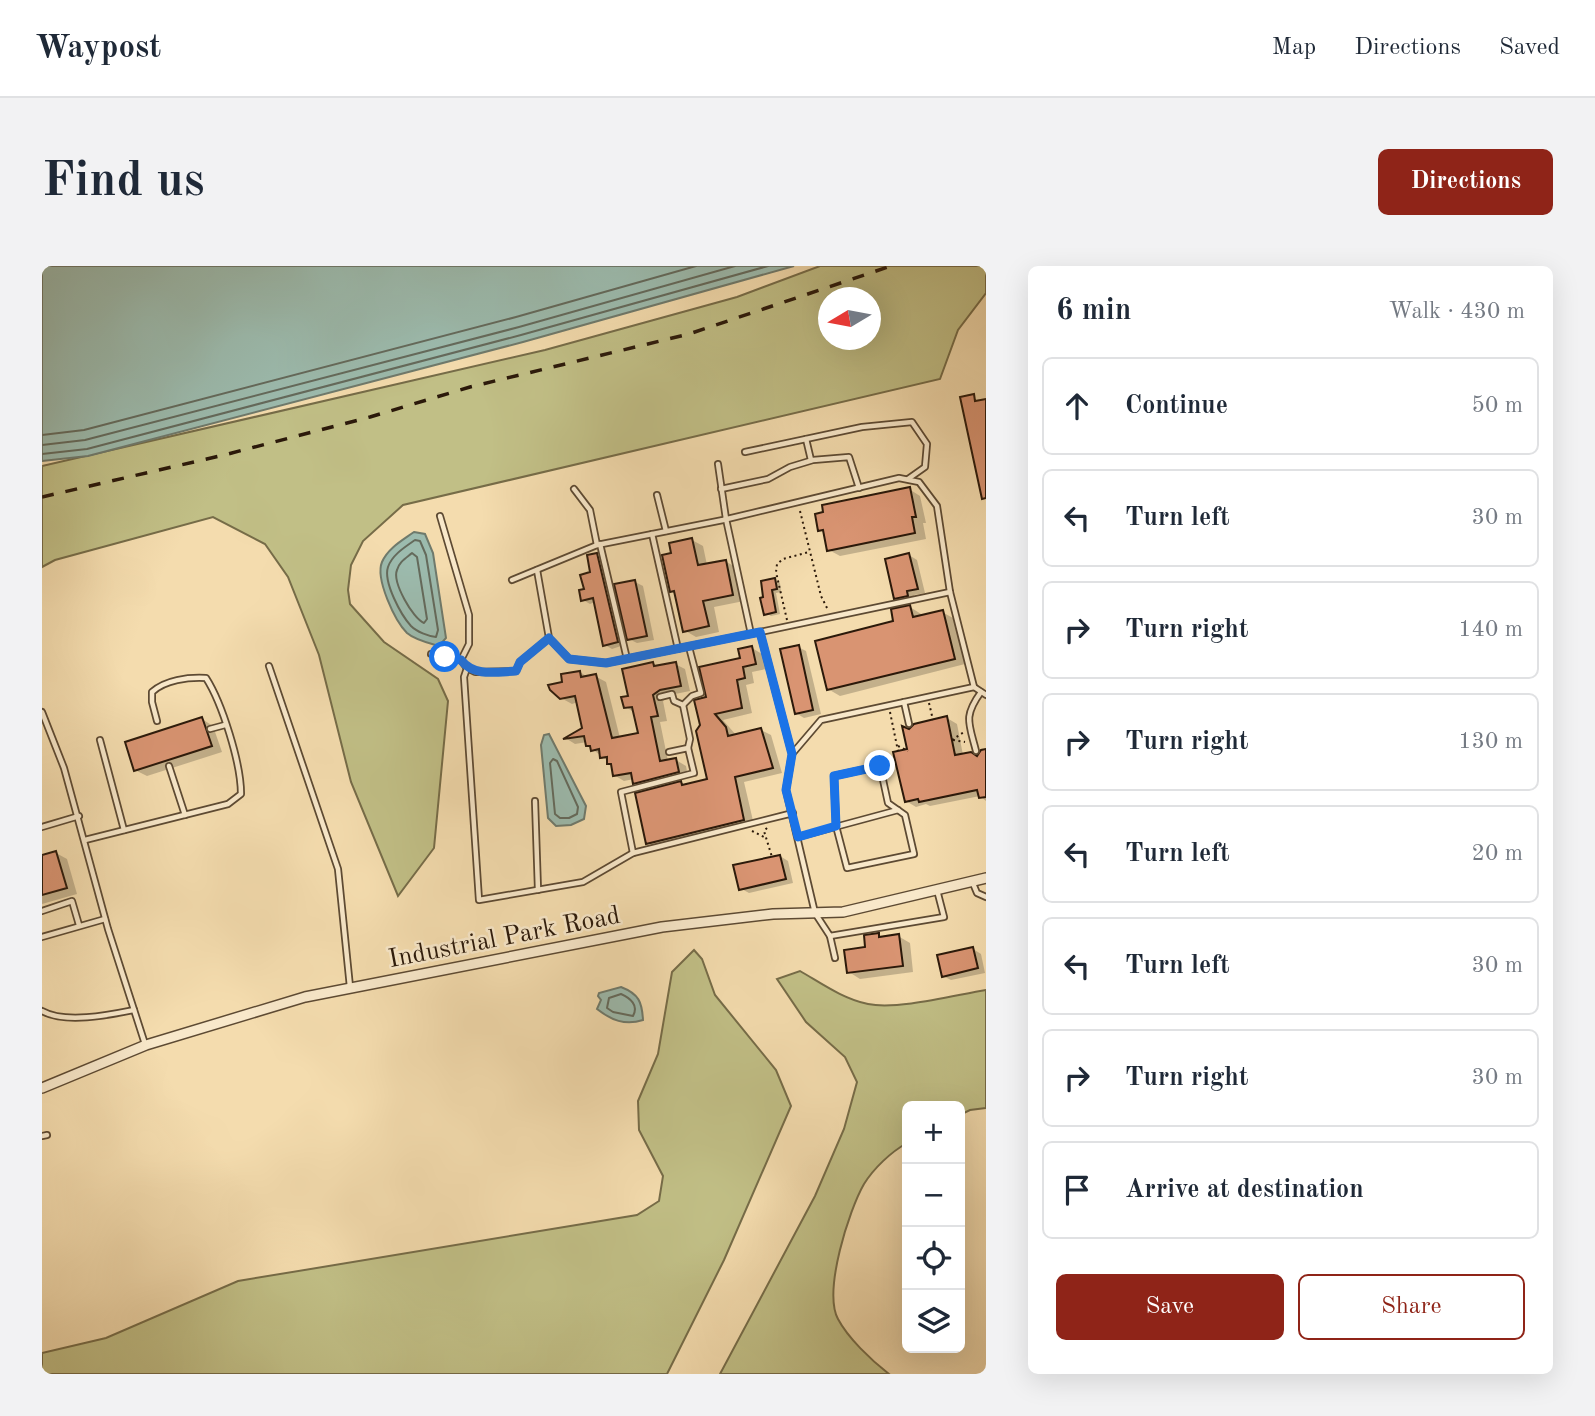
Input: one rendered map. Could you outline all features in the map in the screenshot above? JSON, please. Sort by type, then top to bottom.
[{"type":"street","name":"Industrial Park Road","points":[[42,1088],[146,1045],[282,1003],[662,927],[724,918],[843,912],[986,878]]},
{"type":"lane","points":[[746,452],[862,427],[912,422],[927,444],[925,467],[907,480]]},
{"type":"lane","points":[[806,439],[811,460]]},
{"type":"lane","points":[[721,488],[768,479],[811,460],[849,457],[859,488]]},
{"type":"lane","points":[[718,464],[726,520],[751,634]]},
{"type":"lane","points":[[512,580],[598,544],[726,520],[899,478],[919,482],[937,506],[950,592],[974,687]]},
{"type":"lane","points":[[574,489],[590,510],[627,659]]},
{"type":"lane","points":[[657,495],[666,531]]},
{"type":"lane","points":[[440,516],[469,615],[469,645],[461,660]]},
{"type":"lane","points":[[652,534],[678,649]]},
{"type":"lane","points":[[537,570],[549,638],[569,659],[606,663],[950,592]]},
{"type":"lane","points":[[760,632],[792,754],[786,790],[815,913],[830,936],[835,958]]},
{"type":"lane","points":[[431,654],[461,660],[467,668],[475,672],[516,671],[520,662],[549,638]]},
{"type":"lane","points":[[683,705],[701,692],[689,647]]},
{"type":"lane","points":[[269,666],[338,869],[350,988]]},
{"type":"lane","points":[[467,668],[464,677],[479,900],[583,882],[633,852],[793,813]]},
{"type":"lane","points":[[85,840],[228,804],[241,794],[241,776],[215,692],[206,678],[190,677],[158,686],[152,692],[157,721]]},
{"type":"lane","points":[[792,754],[821,720],[974,687],[984,693],[970,707],[968,718],[976,751]]},
{"type":"lane","points":[[660,697],[672,694],[674,701],[683,705]]},
{"type":"lane","points":[[904,702],[909,724]]},
{"type":"lane","points":[[633,852],[621,792],[694,774],[683,705]]},
{"type":"lane","points":[[42,712],[79,816],[105,919],[146,1045]]},
{"type":"lane","points":[[210,729],[225,725]]},
{"type":"lane","points":[[100,740],[124,830]]},
{"type":"lane","points":[[669,752],[688,748]]},
{"type":"lane","points":[[169,766],[185,814]]},
{"type":"lane","points":[[880,766],[888,803],[905,815],[914,854],[847,868],[836,826],[834,776],[880,766]]},
{"type":"lane","points":[[535,801],[538,890]]},
{"type":"lane","points":[[798,837],[898,810]]},
{"type":"lane","points":[[42,827],[79,816]]},
{"type":"lane","points":[[972,881],[977,893],[986,897]]},
{"type":"lane","points":[[830,936],[944,917],[937,889]]},
{"type":"lane","points":[[42,911],[72,901],[79,925]]},
{"type":"lane","points":[[42,937],[105,919]]},
{"type":"lane","points":[[42,1011],[52,1016],[102,1016],[134,1010]]},
{"type":"path","points":[[798,502],[821,596],[831,617]]},
{"type":"path","points":[[789,626],[776,572],[777,564],[783,559],[810,551]]},
{"type":"path","points":[[929,702],[933,720]]},
{"type":"path","points":[[890,711],[898,751]]},
{"type":"path","points":[[971,727],[952,740],[974,743]]},
{"type":"path","points":[[897,746],[908,751]]},
{"type":"path","points":[[772,857],[764,831],[773,818]]},
{"type":"path","points":[[742,825],[766,838]]},
{"type":"shaded area","points":[[820,266],[986,266],[986,293],[958,330],[940,379],[403,505],[363,541],[351,565],[348,590],[350,604],[384,642],[438,679],[448,701],[434,848],[398,896],[351,782],[319,655],[288,577],[265,544],[213,517],[55,560],[42,567],[42,466],[545,350],[737,297]]},
{"type":"shaded area","points":[[694,950],[702,959],[715,995],[776,1070],[791,1106],[724,1260],[667,1374],[42,1374],[42,1353],[106,1338],[238,1281],[637,1215],[659,1201],[663,1176],[639,1130],[638,1101],[658,1054],[672,972]]},
{"type":"shaded area","points":[[800,971],[850,998],[880,1005],[910,1004],[986,990],[986,1108],[965,1112],[965,1101],[902,1101],[902,1146],[883,1161],[864,1184],[845,1231],[834,1290],[834,1306],[838,1319],[860,1348],[889,1374],[720,1374],[815,1196],[844,1129],[857,1082],[845,1057],[806,1022],[777,979]]},
{"type":"water","points":[[42,266],[794,266],[523,342],[88,456],[42,461]]},
{"type":"water","points":[[414,532],[425,534],[433,553],[446,638],[439,646],[407,633],[392,610],[381,579],[385,557]]},
{"type":"water","points":[[549,734],[586,806],[584,819],[571,825],[556,826],[548,818],[541,745],[544,735]]},
{"type":"water","points":[[621,987],[638,999],[643,1020],[619,1021],[597,1009],[601,1000],[599,993]]},
{"type":"building","points":[[974,394],[975,401],[986,399],[986,498],[982,499],[960,397]]},
{"type":"building","points":[[910,487],[916,517],[912,517],[915,533],[827,551],[823,530],[818,531],[815,514],[823,512],[822,505]]},
{"type":"building","points":[[692,538],[698,565],[726,560],[733,595],[703,601],[709,626],[683,632],[674,591],[670,592],[662,555],[671,553],[669,543]]},
{"type":"building","points":[[597,553],[618,642],[603,646],[593,598],[581,601],[579,590],[584,589],[580,575],[590,572],[587,555]]},
{"type":"building","points":[[909,553],[918,589],[907,591],[908,596],[894,599],[885,559]]},
{"type":"building","points":[[775,578],[777,589],[772,590],[776,612],[764,615],[760,598],[763,597],[761,581]]},
{"type":"building","points":[[635,580],[647,636],[627,640],[614,584]]},
{"type":"building","points":[[910,605],[913,617],[943,610],[955,659],[827,690],[815,641],[893,621],[891,609]]},
{"type":"building","points":[[799,645],[813,710],[795,714],[780,649]]},
{"type":"building","points":[[752,646],[756,664],[743,667],[745,678],[737,680],[742,708],[715,714],[726,727],[728,736],[761,728],[773,768],[735,777],[744,820],[646,844],[635,793],[681,781],[682,785],[707,779],[696,731],[700,725],[694,700],[706,697],[699,667],[740,658],[738,649]]},
{"type":"building","points":[[653,662],[654,666],[676,662],[681,686],[660,690],[653,695],[658,716],[651,717],[660,761],[676,758],[679,772],[633,784],[631,773],[613,776],[611,764],[607,764],[607,757],[600,758],[599,749],[591,751],[590,746],[586,746],[584,736],[563,739],[582,728],[575,696],[560,699],[548,685],[562,682],[561,674],[580,671],[581,677],[596,674],[612,738],[638,733],[632,707],[624,708],[621,697],[628,696],[622,669]]},
{"type":"building","points":[[947,716],[955,755],[971,752],[977,756],[981,750],[986,749],[986,797],[979,798],[977,790],[919,802],[918,799],[905,802],[893,752],[907,749],[902,726],[909,729],[914,724]]},
{"type":"building","points":[[202,717],[212,746],[134,771],[125,742]]},
{"type":"building","points":[[56,851],[67,888],[42,895],[42,855]]},
{"type":"building","points":[[780,855],[786,879],[739,890],[733,865]]},
{"type":"building","points":[[879,933],[879,937],[899,934],[903,966],[847,973],[844,950],[865,947],[864,935]]},
{"type":"building","points":[[973,947],[978,968],[942,977],[937,955]]},
{"type":"railway","points":[[42,497],[224,455],[370,417],[470,387],[689,334],[891,266]]},
{"type":"route","points":[[445,657],[461,660],[467,668],[475,672],[516,671],[520,662],[549,638],[569,659],[606,663],[760,632],[792,754],[786,790],[798,837],[836,826],[834,776],[880,766]]}]
